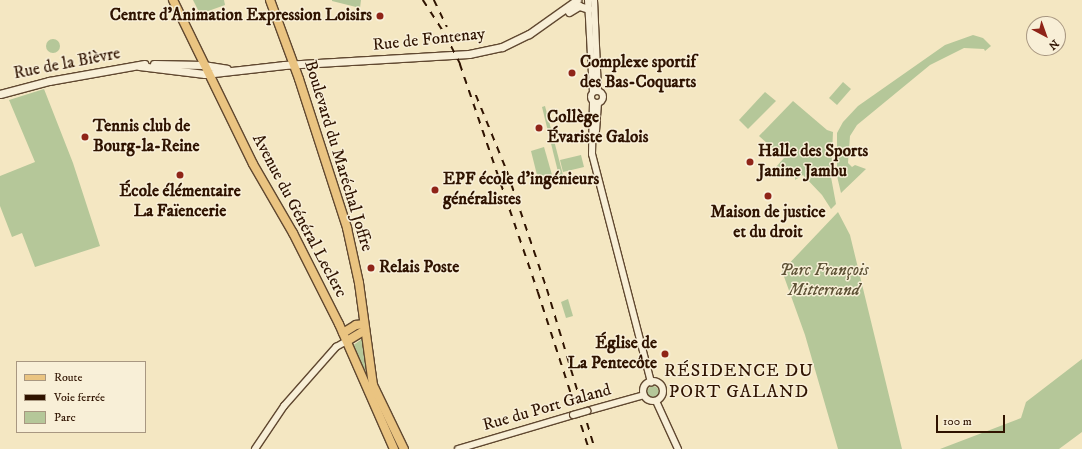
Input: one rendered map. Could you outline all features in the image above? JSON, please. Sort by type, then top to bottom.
[{"type":"main road","name":"Avenue du Général Leclerc","points":[[173,0],[203,65],[347,341],[394,449]]},
{"type":"main road","name":"Boulevard du Maréchal Joffre","points":[[270,0],[294,65],[347,228],[359,283],[364,327]]},
{"type":"main road","name":"Rue de Fontenay","points":[[231,70],[429,58],[477,53],[517,40],[556,17],[577,0]]},
{"type":"main road","points":[[556,17],[579,6],[588,9]]},
{"type":"main road","name":"Rue de la Bièvre","points":[[0,94],[57,80],[139,66],[203,65],[231,70]]},
{"type":"main road","name":"Rue de la Bièvre","points":[[139,66],[208,74],[231,70]]},
{"type":"main road","points":[[343,333],[356,325],[364,327]]},
{"type":"main road","points":[[347,341],[364,327]]},
{"type":"main road","points":[[364,327],[373,385],[404,449]]},
{"type":"street","points":[[588,0],[595,92]]},
{"type":"street","points":[[594,0],[595,92],[591,98],[595,102],[595,162],[651,382]]},
{"type":"street","points":[[595,92],[603,96],[595,102]]},
{"type":"street","points":[[255,449],[284,406],[336,346],[347,341]]},
{"type":"street","points":[[651,382],[660,384],[663,390],[662,396],[656,401],[648,400],[644,395],[645,386],[651,382]]},
{"type":"street","name":"Rue du Port Galand","points":[[458,449],[644,395]]},
{"type":"street","points":[[656,401],[678,449]]},
{"type":"green space","points":[[193,0],[224,0],[225,5],[200,14]]},
{"type":"green space","points":[[332,0],[361,0],[360,8],[332,1]]},
{"type":"green space","points":[[973,35],[983,38],[991,46],[985,51],[984,49],[964,48],[930,65],[857,125],[850,136],[848,163],[852,167],[855,165],[866,169],[841,193],[837,176],[837,133],[843,122],[858,106],[945,45]]},
{"type":"green space","points":[[53,39],[58,41],[60,46],[58,51],[53,53],[48,51],[46,46],[48,41]]},
{"type":"green space","points":[[843,82],[851,89],[837,105],[829,98]]},
{"type":"green space","points":[[44,89],[73,163],[100,246],[35,267],[22,233],[12,237],[0,206],[0,176],[35,162],[9,100]]},
{"type":"green space","points":[[765,92],[776,101],[748,129],[739,120]]},
{"type":"green space","points":[[793,101],[827,130],[833,132],[831,177],[836,204],[831,209],[822,195],[803,175],[795,180],[795,171],[777,171],[776,167],[784,158],[759,136]]},
{"type":"green space","points":[[545,106],[563,175],[559,176],[542,107]]},
{"type":"green space","points":[[544,147],[552,175],[538,179],[531,151]]},
{"type":"green space","points":[[581,155],[584,167],[563,172],[560,160]]},
{"type":"green space","name":"Parc François Mitterrand","points":[[838,212],[850,235],[902,449],[838,449],[805,335],[782,271]]},
{"type":"green space","points":[[568,299],[573,316],[566,318],[561,302]]},
{"type":"green space","points":[[362,339],[366,371],[364,372],[352,346]]},
{"type":"green space","points":[[1082,359],[1082,432],[1059,449],[940,449],[1021,418],[1026,402]]},
{"type":"green space","points":[[651,386],[655,386],[659,392],[655,398],[651,398],[647,394],[647,390]]},
{"type":"railway","points":[[423,0],[445,34],[460,64],[538,292],[589,449]]},
{"type":"railway","points":[[434,0],[447,27]]},
{"type":"railway","points":[[476,95],[507,171],[547,289],[595,449]]},
{"type":"place","name":"Centre d'Animation Expression Loisirs","points":[[380,16]]},
{"type":"place","name":"Complexe sportif des Bas-Coquarts","points":[[572,73]]},
{"type":"place","name":"Collège Évariste Galois","points":[[539,128]]},
{"type":"place","name":"Tennis club de Bourg-la-Reine","points":[[85,137]]},
{"type":"place","name":"Halle des Sports Janine Jambu","points":[[750,162]]},
{"type":"place","name":"École élémentaire La Faïencerie","points":[[180,175]]},
{"type":"place","name":"EPF école d'ingénieurs généralistes","points":[[435,190]]},
{"type":"place","name":"Maison de justice et du droit","points":[[768,196]]},
{"type":"place","name":"Relais Poste","points":[[371,268]]},
{"type":"place","name":"Église de La Pentecôte","points":[[665,354]]},
{"type":"district","name":"RÉSIDENCE DU PORT GALAND","points":[[739,382]]}]
